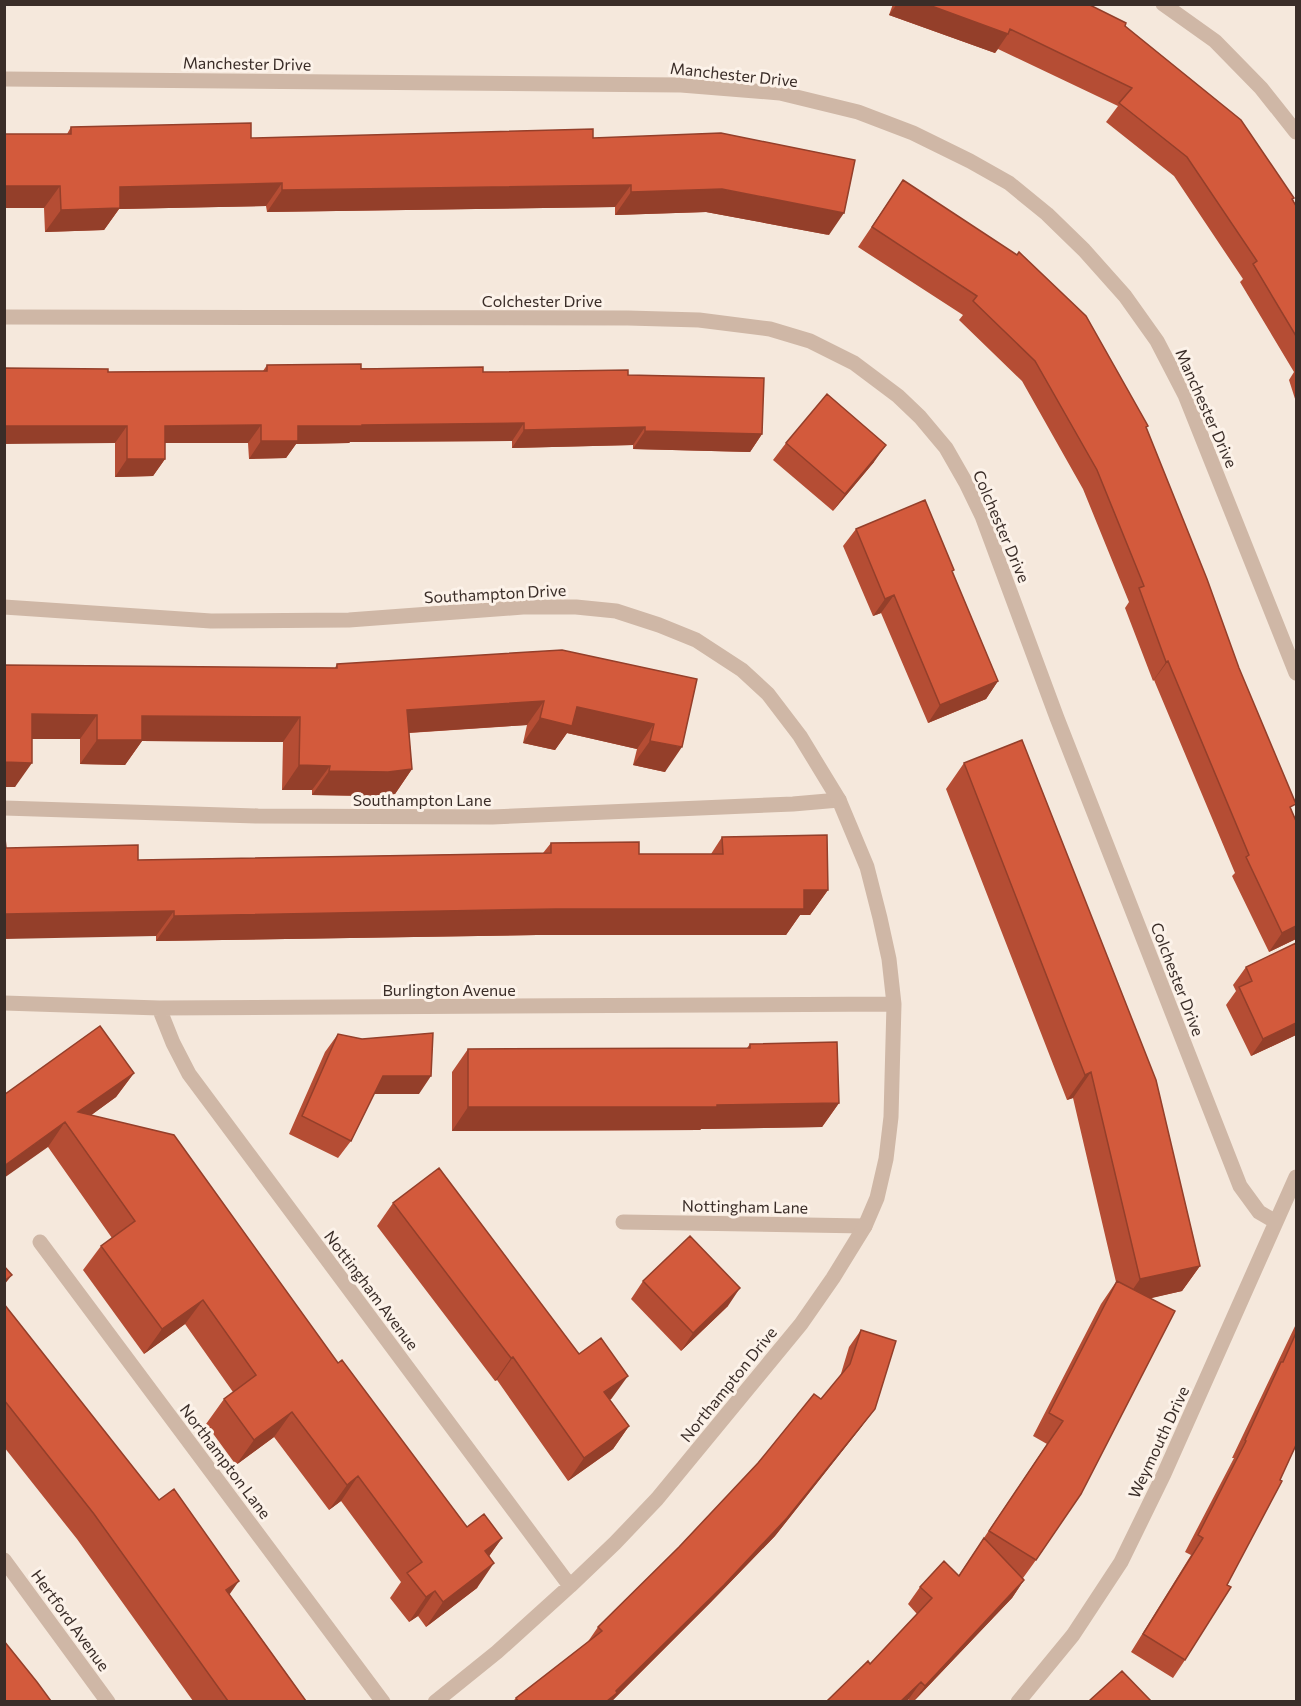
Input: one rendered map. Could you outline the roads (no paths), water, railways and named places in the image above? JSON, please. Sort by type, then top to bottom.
[{"type":"street","points":[[1163,4],[1215,41],[1261,88],[1296,132]]},
{"type":"street","name":"Manchester Drive","points":[[4,79],[681,86],[780,93],[858,112],[913,133],[1009,183],[1047,214],[1084,250],[1125,296],[1156,341],[1185,395],[1296,673]]},
{"type":"street","name":"Colchester Drive","points":[[4,317],[699,320],[770,329],[810,341],[854,363],[898,396],[920,417],[945,448],[966,483],[982,516],[1057,718],[1240,1186],[1259,1212],[1276,1222]]},
{"type":"street","name":"Southampton Drive","points":[[4,608],[211,621],[349,620],[523,607],[576,607],[616,611],[696,640],[742,670],[768,694],[800,736],[839,800],[867,867],[889,959],[894,1004]]},
{"type":"street","name":"Southampton Lane","points":[[4,808],[258,816],[492,817],[839,800]]},
{"type":"street","name":"Burlington Avenue","points":[[4,1003],[159,1008],[894,1004]]},
{"type":"street","name":"Northampton Drive","points":[[435,1701],[496,1652],[570,1586],[657,1499],[794,1333],[833,1278],[865,1226],[877,1198],[886,1159],[891,1117],[894,1004]]},
{"type":"street","name":"Nottingham Avenue","points":[[159,1008],[189,1074],[570,1586]]},
{"type":"street","name":"Weymouth Drive","points":[[1018,1701],[1073,1635],[1120,1562],[1164,1474],[1296,1177]]},
{"type":"street","name":"Nottingham Lane","points":[[623,1222],[865,1226]]},
{"type":"street","name":"Northampton Lane","points":[[40,1242],[383,1701]]},
{"type":"street","name":"Hertford Avenue","points":[[4,1560],[108,1701]]}]
